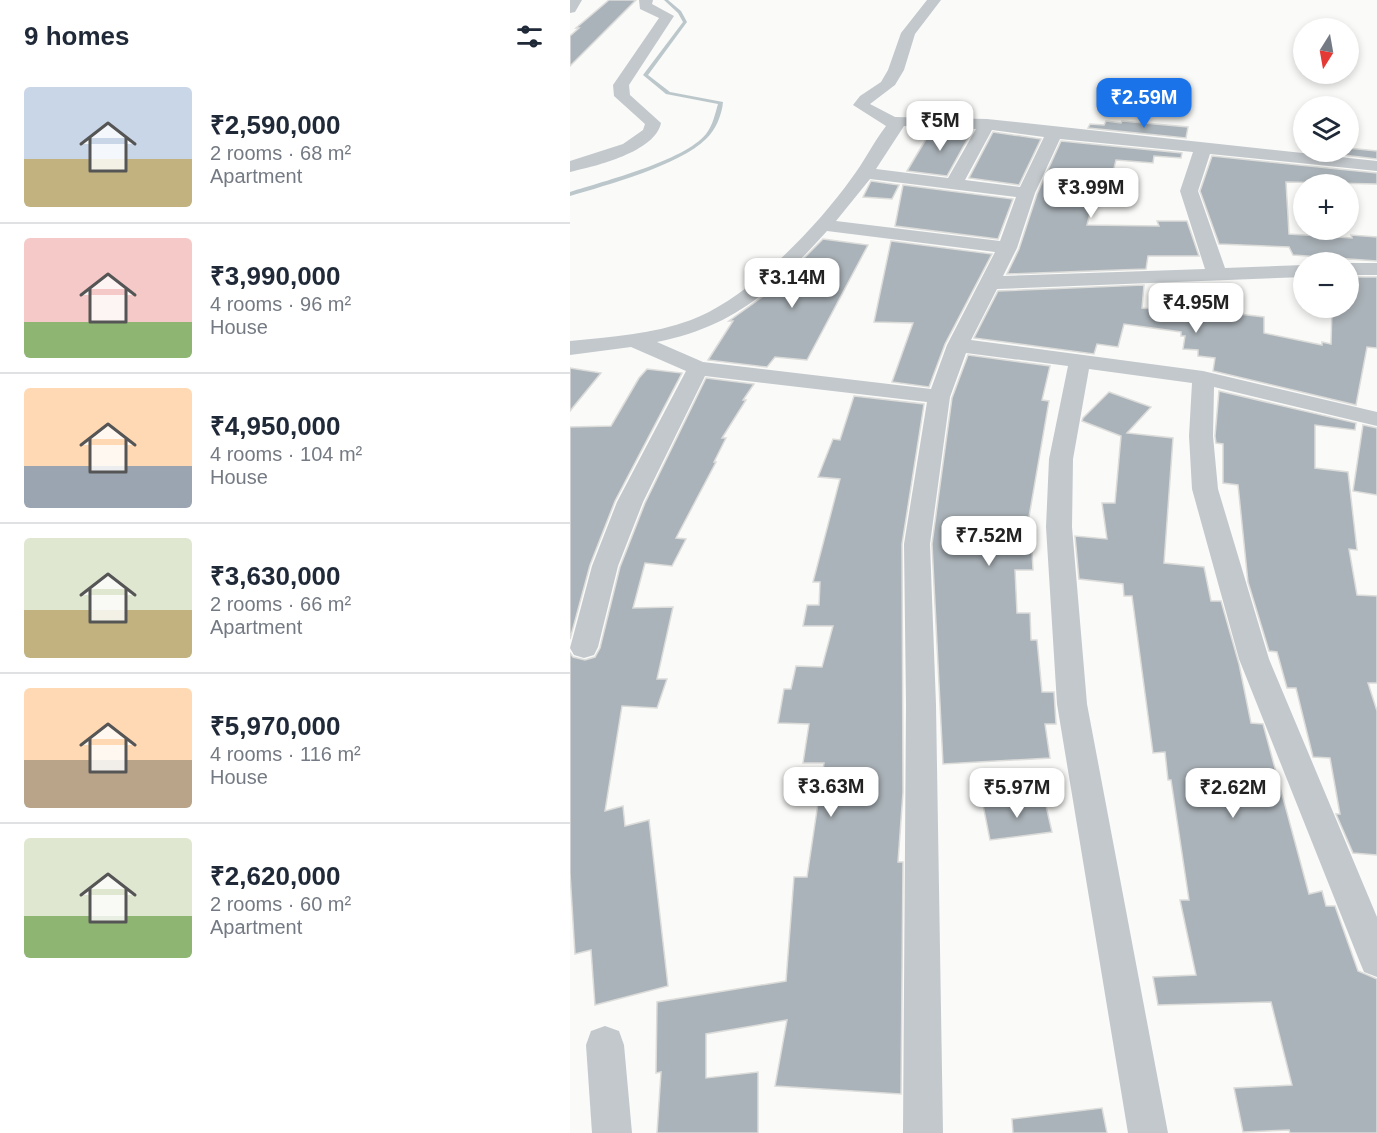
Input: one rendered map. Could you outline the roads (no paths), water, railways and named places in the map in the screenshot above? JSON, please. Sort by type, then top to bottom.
[{"type":"street","points":[[570,9],[575,0]]},
{"type":"street","points":[[570,167],[629,148],[651,132],[653,123],[622,96],[621,85],[667,16],[645,6],[646,0]]},
{"type":"street","points":[[895,124],[861,105],[887,85],[896,70],[908,33],[934,0]]},
{"type":"street","points":[[570,348],[634,340],[698,324],[716,316],[748,296],[822,225],[866,173],[895,124],[900,121],[917,119],[987,124],[1377,166]]},
{"type":"street","points":[[953,185],[987,124]]},
{"type":"street","points":[[923,1133],[921,705],[917,544],[939,397],[958,345],[1007,248],[1026,193],[1054,133]]},
{"type":"street","points":[[1203,148],[1189,191],[1217,274]]},
{"type":"street","points":[[866,173],[1026,193]]},
{"type":"street","points":[[822,225],[1007,248]]},
{"type":"street","points":[[1359,269],[1377,269]]},
{"type":"street","points":[[990,283],[1293,271]]},
{"type":"street","points":[[634,340],[698,368],[939,397]]},
{"type":"street","points":[[958,345],[1203,378],[1377,419]]},
{"type":"street","points":[[1080,360],[1061,459],[1059,527],[1072,704],[1148,1133]]},
{"type":"street","points":[[584,647],[605,566],[630,502],[698,368]]},
{"type":"street","points":[[1203,378],[1201,436],[1205,489],[1254,659],[1377,960]]},
{"type":"street","points":[[605,1045],[612,1133]]},
{"type":"waterway","points":[[570,194],[663,163],[696,146],[706,137],[713,125],[721,103],[668,93],[645,75],[685,22],[680,12],[666,0]]}]
